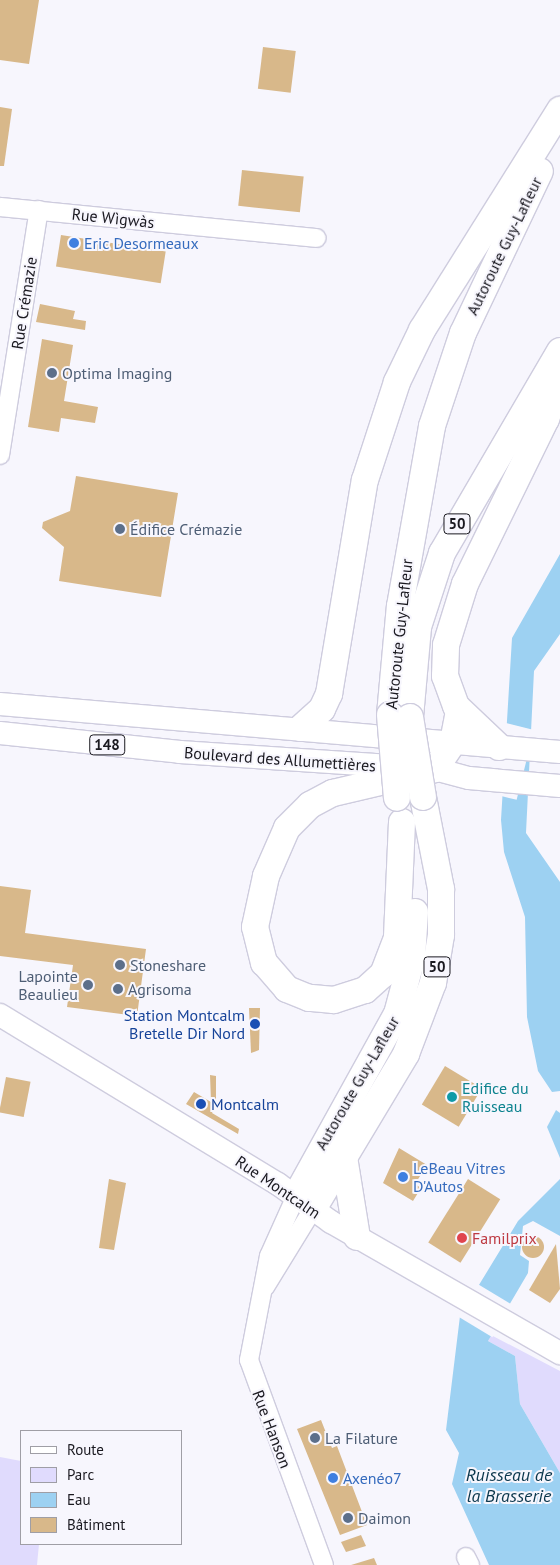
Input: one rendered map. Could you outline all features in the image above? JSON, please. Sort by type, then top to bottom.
[{"type":"highway","points":[[301,728],[322,709],[330,690],[365,480],[396,382],[422,330],[560,110]]},
{"type":"highway","name":"Autoroute Guy-Lafleur","points":[[304,1202],[386,1039],[407,985],[415,907],[400,810],[400,716],[409,544],[438,402],[479,296],[560,130]]},
{"type":"highway","name":"Autoroute Guy-Lafleur","points":[[304,1202],[344,1157],[412,1042],[436,972],[441,888],[423,798],[400,716],[435,569],[462,514],[524,420],[560,351]]},
{"type":"highway","points":[[492,742],[459,711],[445,669],[452,619],[470,571],[546,419],[560,378]]},
{"type":"highway","points":[[400,810],[397,938],[383,974],[365,990],[334,1000],[310,998],[287,989],[264,964],[255,927],[266,876],[287,828],[310,805],[333,793],[435,769],[453,742],[459,711]]},
{"type":"highway","points":[[344,1157],[357,1237]]},
{"type":"main road","name":"Boulevard des Allumettières","points":[[0,704],[453,742],[492,742],[560,752]]},
{"type":"main road","name":"Boulevard des Allumettières","points":[[0,733],[189,752],[435,769],[486,780],[560,786]]},
{"type":"main road","name":"Rue Montcalm","points":[[0,1015],[304,1202],[357,1237],[560,1353]]},
{"type":"street","name":"Rue Wìgwàs","points":[[0,207],[316,238]]},
{"type":"street","name":"Rue Crémazie","points":[[0,455],[39,210]]},
{"type":"street","name":"Rue Hanson","points":[[304,1202],[264,1289],[250,1348],[251,1372],[324,1565]]},
{"type":"green space","points":[[491,1335],[560,1371],[560,1473],[520,1404],[515,1356],[488,1341]]},
{"type":"green space","points":[[0,1457],[20,1461],[20,1545],[39,1545],[37,1565],[0,1565]]},
{"type":"water","points":[[560,554],[560,634],[534,671],[526,833],[560,882],[560,1091],[552,1092],[538,1071],[527,1017],[525,917],[504,852],[501,820],[512,638]]},
{"type":"water","points":[[556,1110],[560,1113],[560,1158],[547,1127]]},
{"type":"water","name":"Ruisseau de la Brasserie","points":[[560,1179],[560,1236],[533,1221],[523,1226],[520,1255],[529,1261],[528,1273],[488,1341],[515,1356],[520,1404],[560,1473],[560,1565],[489,1565],[452,1484],[459,1453],[446,1430],[460,1316],[518,1221]]},
{"type":"pier","points":[[502,722],[534,730],[517,800],[485,792]]},
{"type":"pier","points":[[476,1283],[512,1305],[492,1337],[456,1316]]},
{"type":"building","points":[[0,0],[39,0],[29,64],[0,60]]},
{"type":"building","points":[[263,47],[296,51],[291,93],[258,89]]},
{"type":"building","points":[[0,107],[12,109],[4,166],[0,166]]},
{"type":"building","points":[[242,170],[304,176],[300,212],[238,206]]},
{"type":"building","points":[[61,235],[166,252],[161,283],[56,267]]},
{"type":"building","points":[[40,304],[75,311],[73,319],[86,321],[85,330],[36,322]]},
{"type":"building","name":"Optima Imaging","points":[[42,339],[73,345],[64,401],[98,407],[95,423],[61,418],[59,432],[28,427]]},
{"type":"building","name":"Édifice Crémazie","points":[[76,476],[178,493],[161,597],[59,581],[64,547],[42,528],[43,522],[70,511]]},
{"type":"building","points":[[0,886],[31,890],[25,933],[146,949],[137,1016],[67,1007],[73,965],[0,956]]},
{"type":"building","name":"Montcalm","points":[[249,1008],[260,1008],[259,1050],[251,1053]]},
{"type":"building","name":"Edifice du Ruisseau","points":[[445,1066],[482,1088],[459,1127],[422,1105]]},
{"type":"building","name":"Montcalm","points":[[210,1075],[216,1076],[216,1105],[212,1113],[239,1129],[238,1134],[186,1104],[194,1092],[211,1102]]},
{"type":"building","points":[[6,1077],[31,1082],[24,1117],[0,1113]]},
{"type":"building","name":"LeBeau Vitres D'Autos","points":[[399,1148],[427,1165],[415,1184],[421,1188],[413,1201],[383,1183]]},
{"type":"building","points":[[109,1179],[126,1183],[114,1250],[99,1248]]},
{"type":"building","points":[[468,1179],[500,1199],[460,1263],[428,1243]]},
{"type":"building","points":[[533,1236],[541,1239],[544,1247],[541,1255],[533,1258],[525,1255],[522,1247],[525,1239]]},
{"type":"building","points":[[556,1244],[560,1289],[550,1303],[529,1290]]},
{"type":"building","points":[[321,1420],[332,1448],[337,1446],[367,1525],[340,1535],[297,1429]]},
{"type":"building","points":[[361,1535],[366,1546],[346,1552],[341,1542]]},
{"type":"building","points":[[374,1558],[377,1565],[351,1565]]},
{"type":"place","name":"Eric Desormeaux","points":[[74,243]]},
{"type":"place","name":"Optima Imaging","points":[[52,373]]},
{"type":"place","name":"Édifice Crémazie","points":[[120,529]]},
{"type":"place","name":"Stoneshare","points":[[120,965]]},
{"type":"place","name":"Lapointe Beaulieu","points":[[88,985]]},
{"type":"place","name":"Agrisoma","points":[[118,989]]},
{"type":"place","name":"Station Montcalm Bretelle Dir Nord","points":[[255,1024]]},
{"type":"place","name":"Edifice du Ruisseau","points":[[452,1097]]},
{"type":"place","name":"Montcalm","points":[[201,1104]]},
{"type":"place","name":"LeBeau Vitres D'Autos","points":[[403,1177]]},
{"type":"place","name":"Familprix","points":[[462,1238]]},
{"type":"place","name":"La Filature","points":[[315,1438]]},
{"type":"place","name":"Axenéo7","points":[[333,1478]]},
{"type":"place","name":"Daimon","points":[[348,1518]]}]
